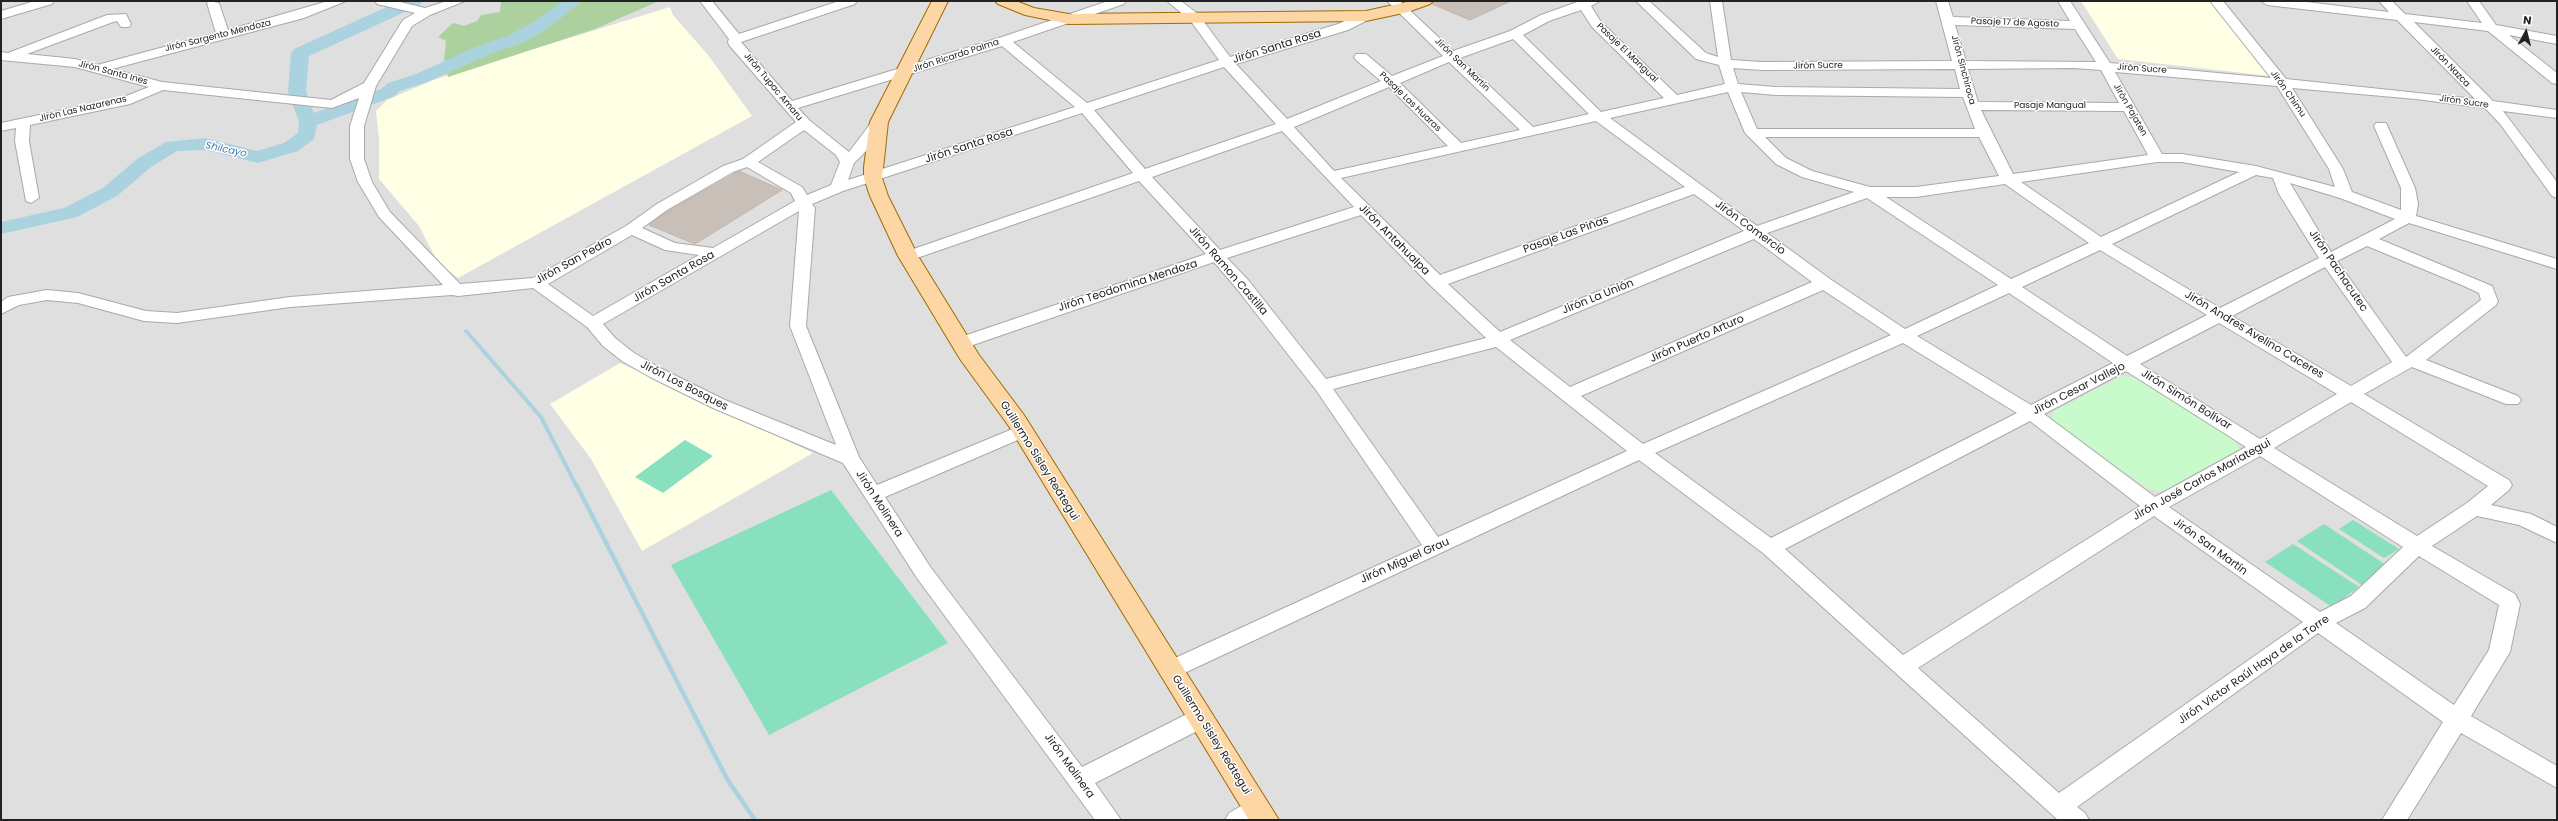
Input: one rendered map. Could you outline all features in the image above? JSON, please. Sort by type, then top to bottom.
[{"type":"main road","name":"Guillermo Sisley Reátegui","points":[[940,1],[879,122],[873,178],[879,196],[908,256],[961,343],[1016,420],[1021,432],[1261,814]]},
{"type":"main road","points":[[1003,1],[1030,12],[1070,19],[1366,16],[1398,5],[1425,1]]},
{"type":"street","points":[[1,15],[48,1]]},
{"type":"street","name":"Jirón Sargento Mendoza","points":[[96,69],[112,63],[300,15],[340,1]]},
{"type":"street","points":[[381,1],[423,11]]},
{"type":"street","points":[[345,115],[369,86],[407,23],[423,11],[459,1]]},
{"type":"street","name":"Jirón Tupac Amaru","points":[[706,1],[736,39],[734,42],[804,123],[842,153],[847,162]]},
{"type":"street","points":[[736,39],[851,1]]},
{"type":"street","name":"Jirón Ricardo Palma","points":[[790,106],[903,73],[1004,41],[1120,1]]},
{"type":"street","name":"Jirón Antahualpa","points":[[1173,1],[1194,17],[1227,62],[1331,176],[1437,282],[1496,338],[1641,452],[1770,548],[2058,807],[2077,820]]},
{"type":"street","name":"Jirón Sucre","points":[[1642,1],[1701,56],[1725,63],[1762,66],[2074,64],[2416,95],[2487,106],[2557,114]]},
{"type":"street","points":[[1716,1],[1725,63],[1731,87],[1752,133],[1781,161],[1807,174],[1869,192],[1916,192],[2158,158],[2182,158],[2279,175],[2346,195],[2408,218],[2557,264]]},
{"type":"street","name":"Jirón Sinchiroca","points":[[1942,1],[1949,21],[1970,100],[1984,133],[2009,180]]},
{"type":"street","name":"Jirón Pajaten","points":[[2064,1],[2106,67],[2127,107],[2158,158]]},
{"type":"street","name":"Jirón Chimu","points":[[2216,1],[2282,83],[2336,169],[2346,195]]},
{"type":"street","points":[[2267,1],[2492,28],[2557,40]]},
{"type":"street","name":"Jirón Nazca","points":[[2384,1],[2487,106],[2506,122],[2557,193]]},
{"type":"street","points":[[2474,1],[2492,28],[2557,80]]},
{"type":"street","points":[[213,2],[222,36]]},
{"type":"street","points":[[908,256],[1286,125],[1390,81],[1453,56],[1515,34],[1545,18],[1589,2]]},
{"type":"street","name":"Pasaje El Mangual","points":[[1589,2],[1596,24],[1674,100]]},
{"type":"street","name":"Jirón San Martin","points":[[1398,5],[1453,56],[1530,132]]},
{"type":"street","name":"Jirón Santa Rosa","points":[[593,323],[804,202],[838,188],[873,178],[1227,62],[1343,27],[1366,16]]},
{"type":"street","points":[[5,56],[111,18],[122,17],[125,24]]},
{"type":"street","name":"Pasaje 17 de Agosto","points":[[1949,21],[2080,25]]},
{"type":"street","name":"Jirón Comercio","points":[[1515,34],[1598,116],[1824,283],[1904,336]]},
{"type":"street","name":"Jirón Ramon Castilla","points":[[1004,41],[1085,108],[1142,175],[1243,285],[1322,386],[1434,548]]},
{"type":"street","name":"Jirón Santa Ines","points":[[5,56],[75,63],[162,86],[224,94],[345,115]]},
{"type":"street","name":"Pasaje Las Huaras","points":[[1361,57],[1390,81],[1458,148]]},
{"type":"street","name":"Jirón Las Nazarenas","points":[[1,127],[125,101],[162,86]]},
{"type":"street","points":[[369,86],[348,98],[345,115],[365,182],[384,214],[458,291]]},
{"type":"street","name":"Pasaje Mangual","points":[[1331,176],[1731,87],[1776,91],[2127,107]]},
{"type":"street","points":[[838,188],[847,162],[861,148],[879,122]]},
{"type":"street","points":[[23,123],[22,141],[31,198]]},
{"type":"street","name":"Jirón San Pedro","points":[[1,309],[14,301],[47,295],[78,298],[121,308],[144,316],[177,318],[304,301],[458,291],[537,283],[631,229],[662,207],[728,169],[748,162],[804,123]]},
{"type":"street","points":[[2381,126],[2408,188],[2410,204],[2408,218]]},
{"type":"street","points":[[1752,133],[1984,133]]},
{"type":"street","points":[[748,162],[797,190],[804,202]]},
{"type":"street","name":"Jirón Miguel Grau","points":[[1170,670],[1409,558],[1434,548],[1641,452],[2011,287],[2256,170]]},
{"type":"street","name":"Jirón Pachacutec","points":[[2279,175],[2288,194],[2328,260],[2408,362]]},
{"type":"street","name":"Jirón Andres Avelino Caceres","points":[[2009,180],[2101,244],[2352,394],[2499,488],[2524,519]]},
{"type":"street","name":"Pasaje Las Piñas","points":[[1437,282],[1696,188]]},
{"type":"street","name":"Jirón La Unión","points":[[1322,386],[1470,350],[1756,232],[1869,192]]},
{"type":"street","name":"Jirón Simón Bolívar","points":[[1869,192],[2127,364],[2417,546],[2508,600],[2510,604],[2499,652],[2456,719]]},
{"type":"street","name":"Jirón Molinera","points":[[804,202],[807,208],[798,326],[850,458],[872,495],[924,573],[977,645],[1080,779],[1109,820]]},
{"type":"street","name":"Jirón Teodomina Mendoza","points":[[961,343],[1217,256],[1364,209]]},
{"type":"street","name":"Jirón Cesar Vallejo","points":[[1770,548],[2408,218]]},
{"type":"street","points":[[631,229],[671,247],[716,253]]},
{"type":"street","name":"Jirón José Carlos Mariategui","points":[[1903,666],[2154,506],[2261,448],[2408,362],[2490,301],[2486,290],[2367,240]]},
{"type":"street","name":"Jirón Los Bosques","points":[[537,283],[565,305],[593,323],[609,342],[628,357],[656,373],[719,404],[850,458]]},
{"type":"street","name":"Jirón Puerto Arturo","points":[[1569,394],[1824,283]]},
{"type":"street","name":"Jirón San Martín","points":[[1904,336],[2031,413],[2154,506],[2317,623],[2456,719],[2557,778]]},
{"type":"street","points":[[2408,362],[2512,400]]},
{"type":"street","points":[[872,495],[1021,432]]},
{"type":"street","name":"Jirón Victor Raúl Haya de la Torre","points":[[2058,807],[2317,623],[2358,602],[2417,546],[2474,508],[2499,488]]},
{"type":"street","points":[[2474,508],[2524,519],[2557,536]]},
{"type":"street","points":[[1080,779],[1201,718]]},
{"type":"street","points":[[2394,820],[2456,719]]},
{"type":"street","points":[[1237,820],[1261,814]]},
{"type":"shaded area","points":[[1,1],[2557,1],[2557,820],[1,820]]},
{"type":"shaded area","points":[[2081,1],[2213,1],[2271,76],[2118,59]]},
{"type":"shaded area","points":[[670,7],[673,15],[708,55],[752,116],[458,278],[438,263],[419,226],[379,179],[379,139],[376,111],[387,100],[433,80]]},
{"type":"shaded area","points":[[620,363],[813,453],[642,551],[591,459],[550,404]]},
{"type":"green space","points":[[501,1],[659,1],[595,29],[448,77],[444,60],[446,41],[438,37],[453,23],[464,26],[477,21],[481,15],[500,12]]},
{"type":"green space","points":[[2122,376],[2141,379],[2235,441],[2240,449],[2163,492],[2146,488],[2054,422],[2052,417],[2054,411]]},
{"type":"green space","points":[[685,440],[713,456],[663,493],[635,477]]},
{"type":"green space","points":[[831,490],[948,643],[769,735],[671,565]]},
{"type":"green space","points":[[2353,520],[2399,549],[2384,558],[2339,529]]},
{"type":"green space","points":[[2324,524],[2389,567],[2362,585],[2297,541]]},
{"type":"green space","points":[[2293,544],[2359,587],[2332,607],[2265,562]]},
{"type":"building","points":[[1434,1],[1511,1],[1470,20],[1432,4]]},
{"type":"building","points":[[739,171],[782,190],[695,244],[649,225],[668,211]]},
{"type":"waterway","name":"Shilcayo","points":[[308,122],[297,92],[300,53],[414,1]]},
{"type":"waterway","points":[[308,122],[387,93],[394,87],[422,78],[484,50],[516,39],[541,25],[574,1]]},
{"type":"waterway","name":"Shilcayo","points":[[1,228],[70,213],[110,192],[144,163],[173,146],[205,144],[258,157],[291,147],[307,135],[308,122]]},
{"type":"waterway","points":[[466,331],[541,417],[577,487]]},
{"type":"waterway","points":[[577,486],[727,779],[755,820]]}]
